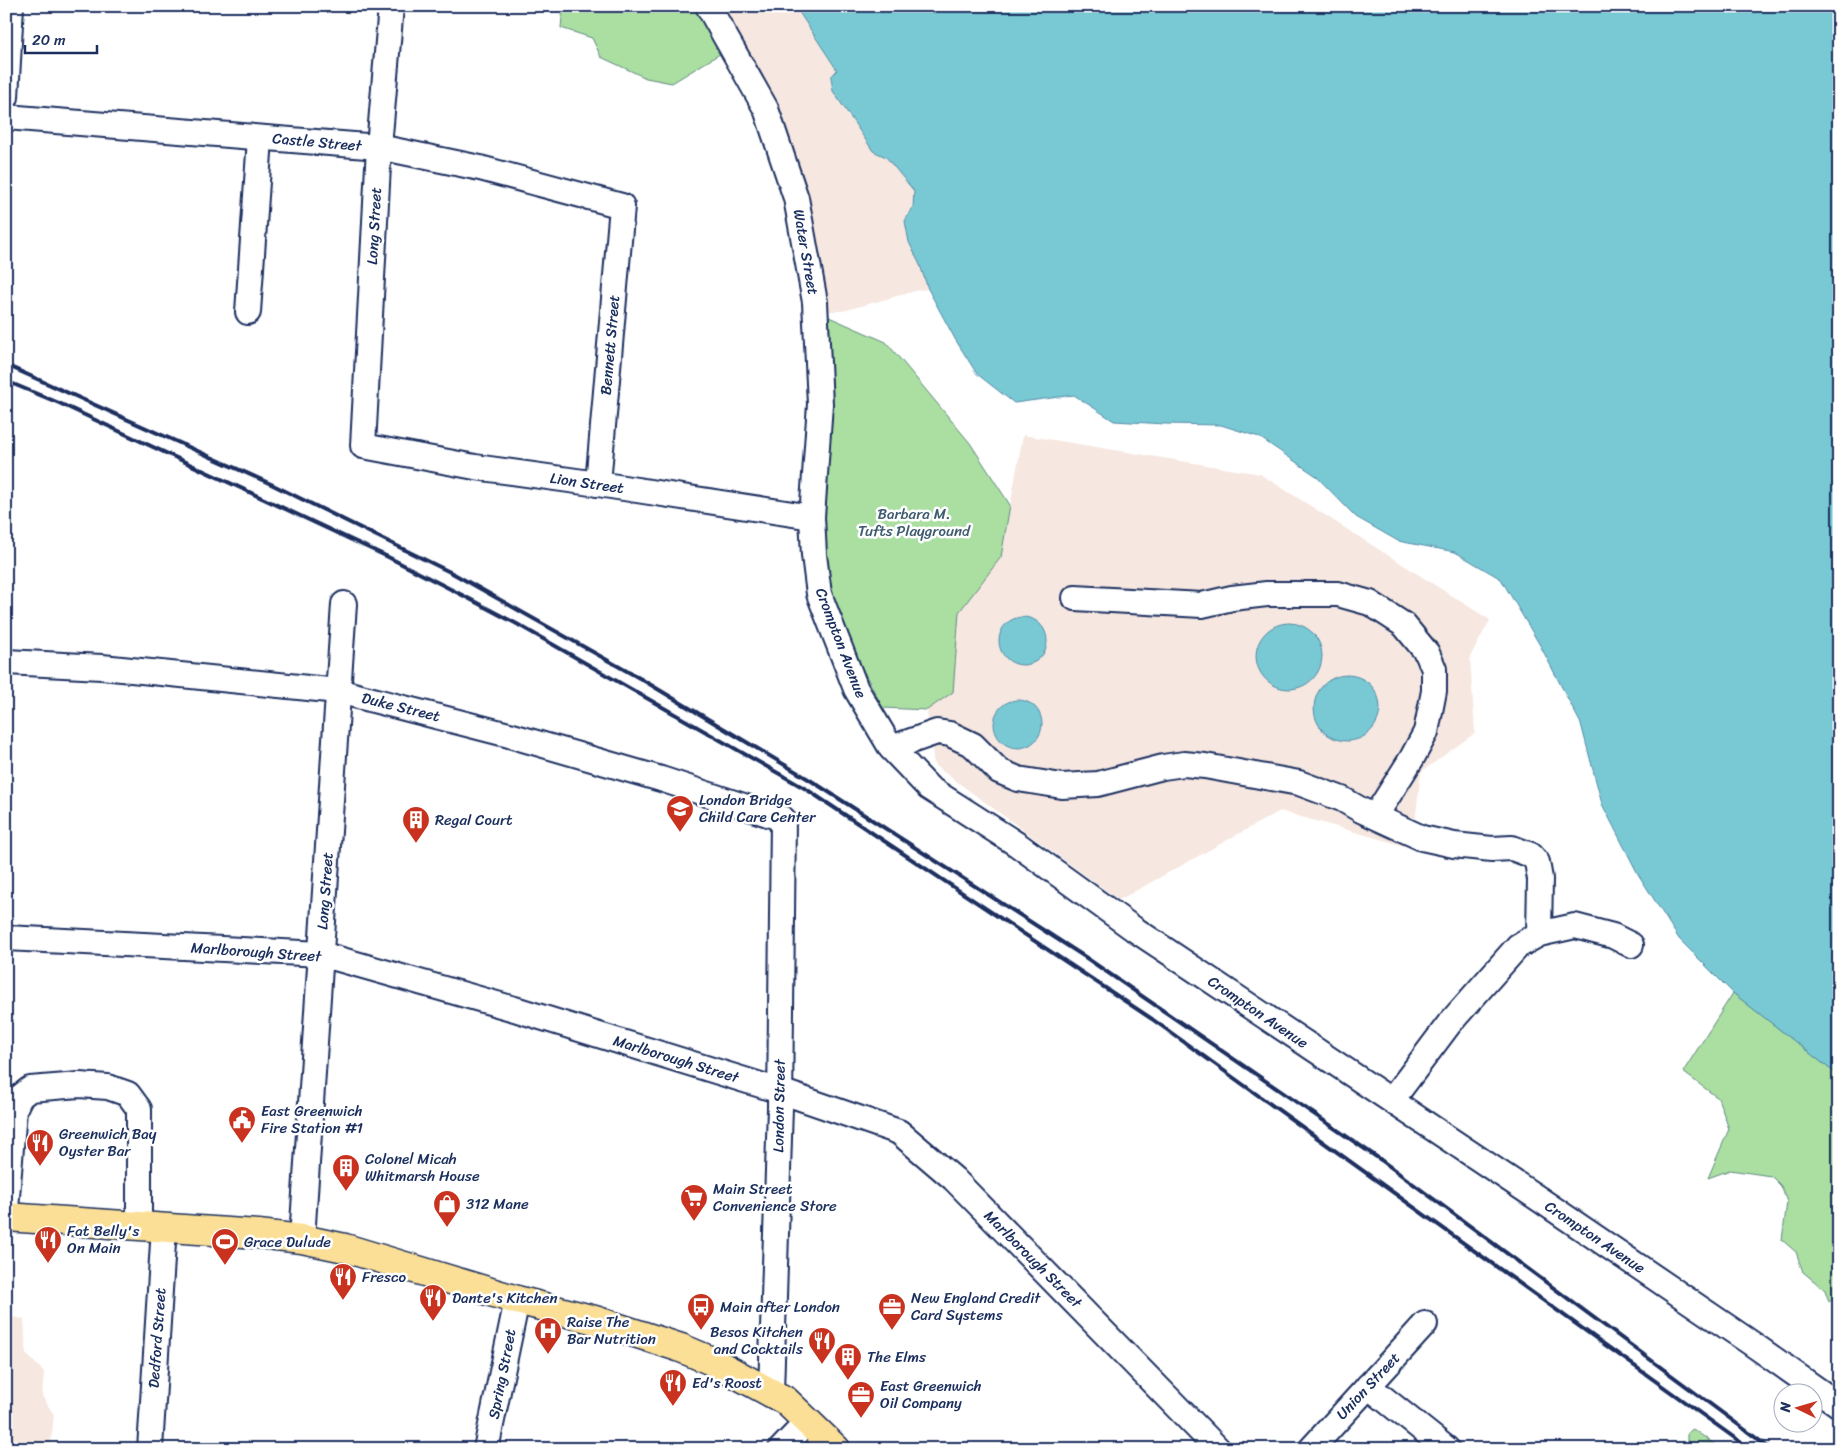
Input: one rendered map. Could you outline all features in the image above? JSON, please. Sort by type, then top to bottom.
[{"type":"main road","points":[[6,1217],[258,1234],[302,1239],[345,1248],[517,1300],[595,1320],[681,1348],[714,1362],[786,1401],[836,1449]]},
{"type":"street","points":[[6,97],[12,6]]},
{"type":"street","name":"Long Street","points":[[363,446],[379,147],[390,6]]},
{"type":"street","name":"Water Street","points":[[708,6],[766,109],[796,198],[815,302],[820,404],[812,517]]},
{"type":"street","name":"Castle Street","points":[[6,117],[379,147],[480,168],[622,206]]},
{"type":"street","points":[[248,312],[260,138]]},
{"type":"street","name":"Bennett Street","points":[[598,484],[622,206]]},
{"type":"street","name":"Lion Street","points":[[363,446],[475,467],[812,517]]},
{"type":"street","name":"Crompton Avenue","points":[[812,517],[819,594],[856,689],[891,748],[929,788],[1018,844],[1134,929],[1392,1100],[1751,1343],[1839,1405]]},
{"type":"street","points":[[1075,598],[1202,605],[1232,598],[1267,594],[1338,594],[1370,603],[1404,625],[1427,653],[1434,670],[1434,690],[1426,732],[1376,816]]},
{"type":"street","name":"Long Street","points":[[302,1239],[344,604]]},
{"type":"street","name":"Duke Street","points":[[6,662],[102,667],[338,691],[509,735],[633,770],[783,819]]},
{"type":"street","points":[[891,748],[936,732],[950,734],[973,745],[999,771],[1018,779],[1062,786],[1098,784],[1163,767],[1184,764],[1299,783],[1342,798],[1422,838],[1454,846],[1492,849],[1512,848],[1530,855],[1537,862],[1540,878],[1539,934]]},
{"type":"street","name":"London Street","points":[[771,1392],[780,1091],[783,819]]},
{"type":"street","points":[[1392,1100],[1449,1024],[1518,946],[1539,934],[1576,926],[1607,934],[1631,945]]},
{"type":"street","name":"Marlborough Street","points":[[6,938],[321,954],[518,1010],[780,1091],[899,1132],[954,1179],[1218,1449]]},
{"type":"street","name":"Dedford Street","points":[[6,1209],[14,1110],[20,1097],[30,1089],[79,1084],[108,1087],[128,1094],[139,1109],[152,1226],[150,1449]]},
{"type":"street","name":"Spring Street","points":[[486,1449],[517,1300]]},
{"type":"street","name":"Union Street","points":[[1311,1449],[1425,1324]]},
{"type":"street","points":[[1368,1386],[1447,1449]]},
{"type":"street","points":[[781,1449],[808,1421]]},
{"type":"shaded area","points":[[707,6],[795,6],[837,70],[831,77],[833,91],[873,151],[886,156],[914,191],[913,207],[920,265],[928,289],[843,311],[817,311],[792,192]]},
{"type":"shaded area","points":[[1023,435],[1260,474],[1490,620],[1470,657],[1475,733],[1421,772],[1412,848],[1280,811],[1119,900],[934,765],[927,710],[953,692],[959,612],[1001,557]]},
{"type":"shaded area","points":[[6,1316],[24,1319],[26,1354],[44,1372],[42,1396],[54,1415],[50,1449],[6,1449]]},
{"type":"green space","points":[[563,6],[707,6],[728,49],[672,83],[646,78],[601,57],[592,38],[561,28]]},
{"type":"green space","name":"Barbara M. Tufts Playground","points":[[829,317],[886,342],[970,443],[1010,505],[1001,557],[959,612],[953,692],[927,710],[883,708],[844,634],[823,555]]},
{"type":"green space","points":[[1733,993],[1839,1076],[1839,1295],[1829,1302],[1825,1290],[1803,1272],[1796,1252],[1782,1240],[1787,1202],[1781,1186],[1771,1176],[1730,1170],[1708,1178],[1729,1129],[1718,1098],[1683,1072]]},
{"type":"green space","points":[[1693,1429],[1721,1449],[1687,1449],[1687,1433]]},
{"type":"water","points":[[795,6],[1839,6],[1839,1076],[1733,993],[1679,939],[1638,874],[1602,804],[1581,724],[1541,647],[1501,579],[1455,552],[1398,541],[1356,517],[1315,475],[1259,437],[1221,425],[1114,421],[1074,395],[1014,403],[977,374],[955,339],[928,289],[920,265],[909,242],[905,221],[913,207],[914,191],[886,157],[873,151],[833,91],[831,77],[837,70]]},
{"type":"water","points":[[1018,617],[1028,617],[1040,624],[1047,636],[1047,646],[1040,658],[1028,665],[1018,665],[1010,661],[1003,654],[999,646],[999,636],[1003,628],[1010,621]]},
{"type":"water","points":[[1282,623],[1296,623],[1308,628],[1317,637],[1322,649],[1320,669],[1313,680],[1296,689],[1282,689],[1270,684],[1261,675],[1256,663],[1256,649],[1261,637],[1270,628]]},
{"type":"water","points":[[1353,675],[1371,684],[1378,695],[1380,708],[1378,721],[1371,732],[1360,739],[1341,741],[1323,732],[1316,721],[1314,702],[1323,684],[1334,677]]},
{"type":"water","points":[[1013,700],[1023,700],[1035,707],[1042,719],[1042,729],[1035,741],[1023,748],[1013,748],[1005,744],[998,737],[994,729],[994,719],[998,711],[1005,704]]},
{"type":"railway","points":[[6,365],[271,484],[454,574],[641,679],[810,780],[1085,957],[1381,1160],[1771,1449]]},
{"type":"railway","points":[[6,381],[59,403],[388,557],[517,624],[806,789],[1152,1019],[1750,1449]]},
{"type":"place","name":"London Bridge Child Care Center","points":[[680,833]]},
{"type":"place","name":"Regal Court","points":[[416,844]]},
{"type":"place","name":"East Greenwich Fire Station #1","points":[[242,1144]]},
{"type":"place","name":"Greenwich Bay Oyster Bar","points":[[40,1167]]},
{"type":"place","name":"Colonel Micah Whitmarsh House","points":[[346,1192]]},
{"type":"place","name":"Main Street Convenience Store","points":[[694,1222]]},
{"type":"place","name":"312 Mane","points":[[447,1228]]},
{"type":"place","name":"Fat Belly's On Main","points":[[48,1264]]},
{"type":"place","name":"Grace Dulude","points":[[225,1266]]},
{"type":"place","name":"Fresco","points":[[343,1301]]},
{"type":"place","name":"Dante's Kitchen","points":[[433,1322]]},
{"type":"place","name":"Main after London","points":[[701,1331]]},
{"type":"place","name":"New England Credit Card Systems","points":[[892,1331]]},
{"type":"place","name":"Raise The Bar Nutrition","points":[[548,1355]]},
{"type":"place","name":"Besos Kitchen and Cocktails","points":[[822,1365]]},
{"type":"place","name":"The Elms","points":[[848,1381]]},
{"type":"place","name":"Ed's Roost","points":[[673,1407]]},
{"type":"place","name":"East Greenwich Oil Company","points":[[861,1419]]}]
